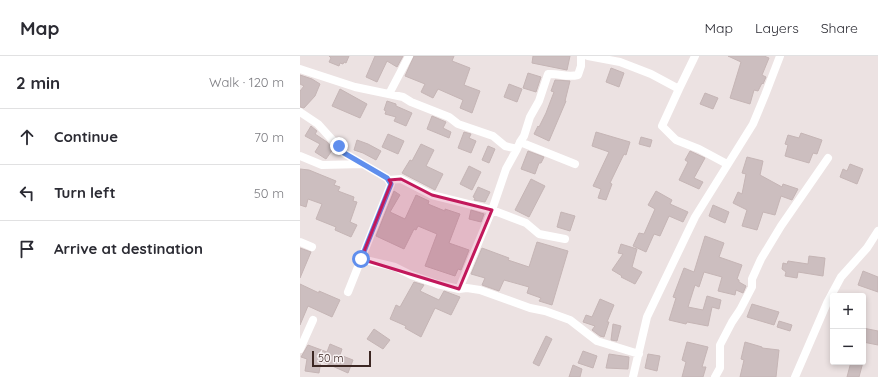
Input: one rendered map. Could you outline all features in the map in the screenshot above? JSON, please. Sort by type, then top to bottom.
[{"type":"street","points":[[389,94],[409,56]]},
{"type":"street","points":[[459,290],[492,210],[506,169],[524,136],[530,117],[539,101],[548,74],[557,73],[570,77],[578,75],[581,66],[581,56]]},
{"type":"street","points":[[588,56],[620,62],[651,74],[679,90]]},
{"type":"street","points":[[695,56],[662,126],[676,140],[699,149],[727,164]]},
{"type":"street","points":[[633,377],[647,317],[695,217],[753,124],[780,56]]},
{"type":"street","points":[[300,69],[355,87],[403,97],[411,102],[449,117],[458,124],[493,136],[505,146],[519,146],[575,164]]},
{"type":"street","points":[[300,112],[318,124],[344,153],[389,180],[401,179],[432,195],[492,210],[526,223],[540,234],[565,239]]},
{"type":"street","points":[[300,156],[322,165],[364,164]]},
{"type":"street","points":[[715,377],[720,368],[720,346],[752,287],[752,279],[761,259],[781,226],[828,158]]},
{"type":"street","points":[[348,292],[391,184],[389,180]]},
{"type":"street","points":[[795,377],[827,303],[842,277],[867,248],[878,232]]},
{"type":"street","points":[[300,242],[312,247]]},
{"type":"street","points":[[361,259],[396,268],[411,275],[459,290],[467,288],[480,290],[530,308],[545,311],[570,320],[597,341],[639,354]]},
{"type":"street","points":[[300,349],[313,320]]},
{"type":"highlighted area","points":[[401,179],[432,195],[492,210],[459,289],[361,259],[391,183],[389,180]]},
{"type":"building","points":[[329,56],[349,56],[346,63],[340,63],[339,66],[329,62],[331,58]]},
{"type":"building","points":[[375,56],[403,56],[397,67],[387,61],[377,82],[366,77]]},
{"type":"building","points":[[414,56],[454,56],[452,61],[470,68],[464,85],[480,91],[472,113],[460,108],[463,100],[438,89],[433,98],[421,92],[425,84],[405,76]]},
{"type":"building","points":[[533,56],[570,56],[567,70],[532,63]]},
{"type":"building","points":[[728,56],[764,56],[769,58],[762,75],[766,77],[758,91],[754,90],[750,104],[730,98],[741,62]]},
{"type":"building","points":[[611,68],[624,73],[619,87],[606,82]]},
{"type":"building","points":[[528,73],[541,77],[536,92],[523,88]]},
{"type":"building","points":[[300,75],[312,79],[320,84],[315,96],[304,108],[300,107],[300,91],[304,86],[300,84]]},
{"type":"building","points":[[555,80],[570,81],[566,101],[549,141],[534,134],[546,113],[554,92],[551,91]]},
{"type":"building","points":[[509,84],[522,89],[517,102],[504,97]]},
{"type":"building","points":[[340,89],[367,104],[360,118],[332,106]]},
{"type":"building","points":[[705,93],[718,98],[713,109],[700,104]]},
{"type":"building","points":[[387,101],[412,113],[406,126],[394,121],[396,117],[385,114],[386,111],[384,110]]},
{"type":"building","points":[[432,116],[446,122],[443,128],[451,132],[449,138],[427,129]]},
{"type":"building","points":[[311,126],[317,131],[315,134],[327,142],[333,149],[326,159],[315,152],[320,144],[305,136]]},
{"type":"building","points":[[464,132],[471,134],[469,138],[476,141],[471,153],[458,148]]},
{"type":"building","points":[[596,132],[630,142],[626,155],[624,154],[610,183],[612,184],[606,200],[598,198],[601,189],[593,186],[609,152],[592,146]]},
{"type":"building","points":[[801,133],[822,140],[817,154],[813,153],[809,163],[785,156],[788,145],[785,144],[788,135],[799,138]]},
{"type":"building","points":[[388,134],[404,141],[398,154],[382,147]]},
{"type":"building","points":[[641,137],[652,140],[650,147],[639,144]]},
{"type":"building","points":[[357,140],[381,151],[376,160],[354,150]]},
{"type":"building","points":[[421,144],[434,150],[426,166],[443,174],[435,190],[402,173],[410,160],[412,161]]},
{"type":"building","points":[[488,146],[495,149],[489,163],[482,160]]},
{"type":"building","points":[[528,151],[544,157],[541,163],[539,163],[535,174],[521,169]]},
{"type":"building","points":[[690,151],[705,158],[694,178],[703,182],[699,189],[679,180],[688,162],[685,160]]},
{"type":"building","points":[[747,157],[763,161],[760,175],[782,187],[783,184],[798,189],[792,200],[781,196],[775,215],[763,212],[757,230],[742,226],[747,210],[733,203],[738,192],[742,194],[746,174],[742,173]]},
{"type":"building","points":[[850,164],[863,169],[857,184],[840,177],[843,169],[847,171]]},
{"type":"building","points":[[469,166],[481,172],[472,190],[460,184]]},
{"type":"building","points":[[300,169],[309,170],[336,181],[334,185],[340,187],[338,191],[354,197],[353,201],[357,202],[350,222],[357,225],[351,237],[335,230],[336,227],[316,219],[322,204],[308,199],[306,207],[300,205]]},
{"type":"building","points":[[531,179],[545,186],[529,217],[515,210]]},
{"type":"building","points":[[478,187],[490,192],[485,202],[474,200],[475,198],[473,197]]},
{"type":"building","points":[[394,191],[400,195],[390,212],[405,219],[416,195],[429,201],[428,204],[445,211],[445,209],[460,214],[449,243],[469,250],[461,270],[458,269],[455,276],[425,266],[437,234],[418,226],[416,230],[414,229],[404,249],[376,236]]},
{"type":"building","points":[[656,191],[672,200],[670,204],[688,212],[683,222],[669,216],[660,236],[654,234],[646,252],[633,246],[639,233],[644,234],[655,209],[648,205]]},
{"type":"building","points":[[713,205],[729,212],[725,223],[709,216]]},
{"type":"building","points":[[471,210],[484,214],[481,222],[469,219]]},
{"type":"building","points":[[561,212],[575,216],[570,231],[557,227]]},
{"type":"building","points":[[705,236],[724,243],[719,257],[742,265],[737,279],[746,286],[743,293],[736,290],[735,295],[718,291],[722,277],[704,272],[699,287],[695,285],[688,307],[703,310],[707,296],[721,300],[719,309],[712,307],[708,326],[687,322],[686,324],[669,320],[676,298],[673,297],[684,268],[694,272]]},
{"type":"building","points":[[537,242],[568,251],[552,305],[539,301],[541,298],[527,293],[529,287],[504,280],[499,291],[482,285],[485,278],[471,274],[482,248],[509,258],[508,260],[529,267]]},
{"type":"building","points":[[621,244],[637,249],[632,267],[642,272],[635,284],[621,277],[622,276],[612,270],[623,254],[618,253]]},
{"type":"building","points":[[300,248],[311,252],[300,278]]},
{"type":"building","points":[[809,256],[825,258],[823,276],[798,272],[797,278],[785,276],[786,272],[782,269],[783,263],[787,264],[788,261],[808,264]]},
{"type":"building","points":[[863,271],[878,277],[878,292],[858,285]]},
{"type":"building","points":[[414,282],[424,285],[420,291],[439,300],[444,291],[460,297],[451,315],[435,308],[421,337],[405,328],[406,326],[390,319],[396,305],[400,307]]},
{"type":"building","points":[[300,284],[319,293],[319,291],[340,300],[332,317],[308,306],[300,325]]},
{"type":"building","points":[[600,299],[614,305],[607,322],[609,322],[604,337],[592,330],[595,326],[583,322],[586,315],[592,317]]},
{"type":"building","points":[[752,304],[779,312],[774,325],[747,317]]},
{"type":"building","points":[[779,321],[792,325],[790,331],[777,327]]},
{"type":"building","points":[[613,324],[621,326],[617,341],[611,340]]},
{"type":"building","points":[[374,329],[390,340],[383,349],[367,339]]},
{"type":"building","points":[[866,329],[878,331],[878,345],[866,343]]},
{"type":"building","points":[[546,336],[552,339],[539,366],[533,363]]},
{"type":"building","points":[[687,342],[708,347],[702,367],[706,367],[703,377],[682,377],[686,362],[682,360]]},
{"type":"building","points":[[745,342],[762,348],[779,350],[776,377],[740,377],[744,360],[741,359]]},
{"type":"building","points":[[330,344],[342,349],[340,355],[353,360],[348,373],[321,361],[319,373],[305,371],[307,359],[301,357],[308,345],[327,352]]},
{"type":"building","points":[[583,351],[597,356],[593,368],[578,363]]},
{"type":"building","points":[[609,354],[629,357],[628,369],[606,368]]},
{"type":"building","points":[[648,354],[660,356],[657,371],[645,368]]},
{"type":"building","points":[[573,365],[582,369],[580,377],[569,377]]},
{"type":"building","points":[[850,365],[862,365],[859,377],[847,377]]},
{"type":"route","points":[[339,146],[341,151],[387,178],[391,184],[361,259]]}]
